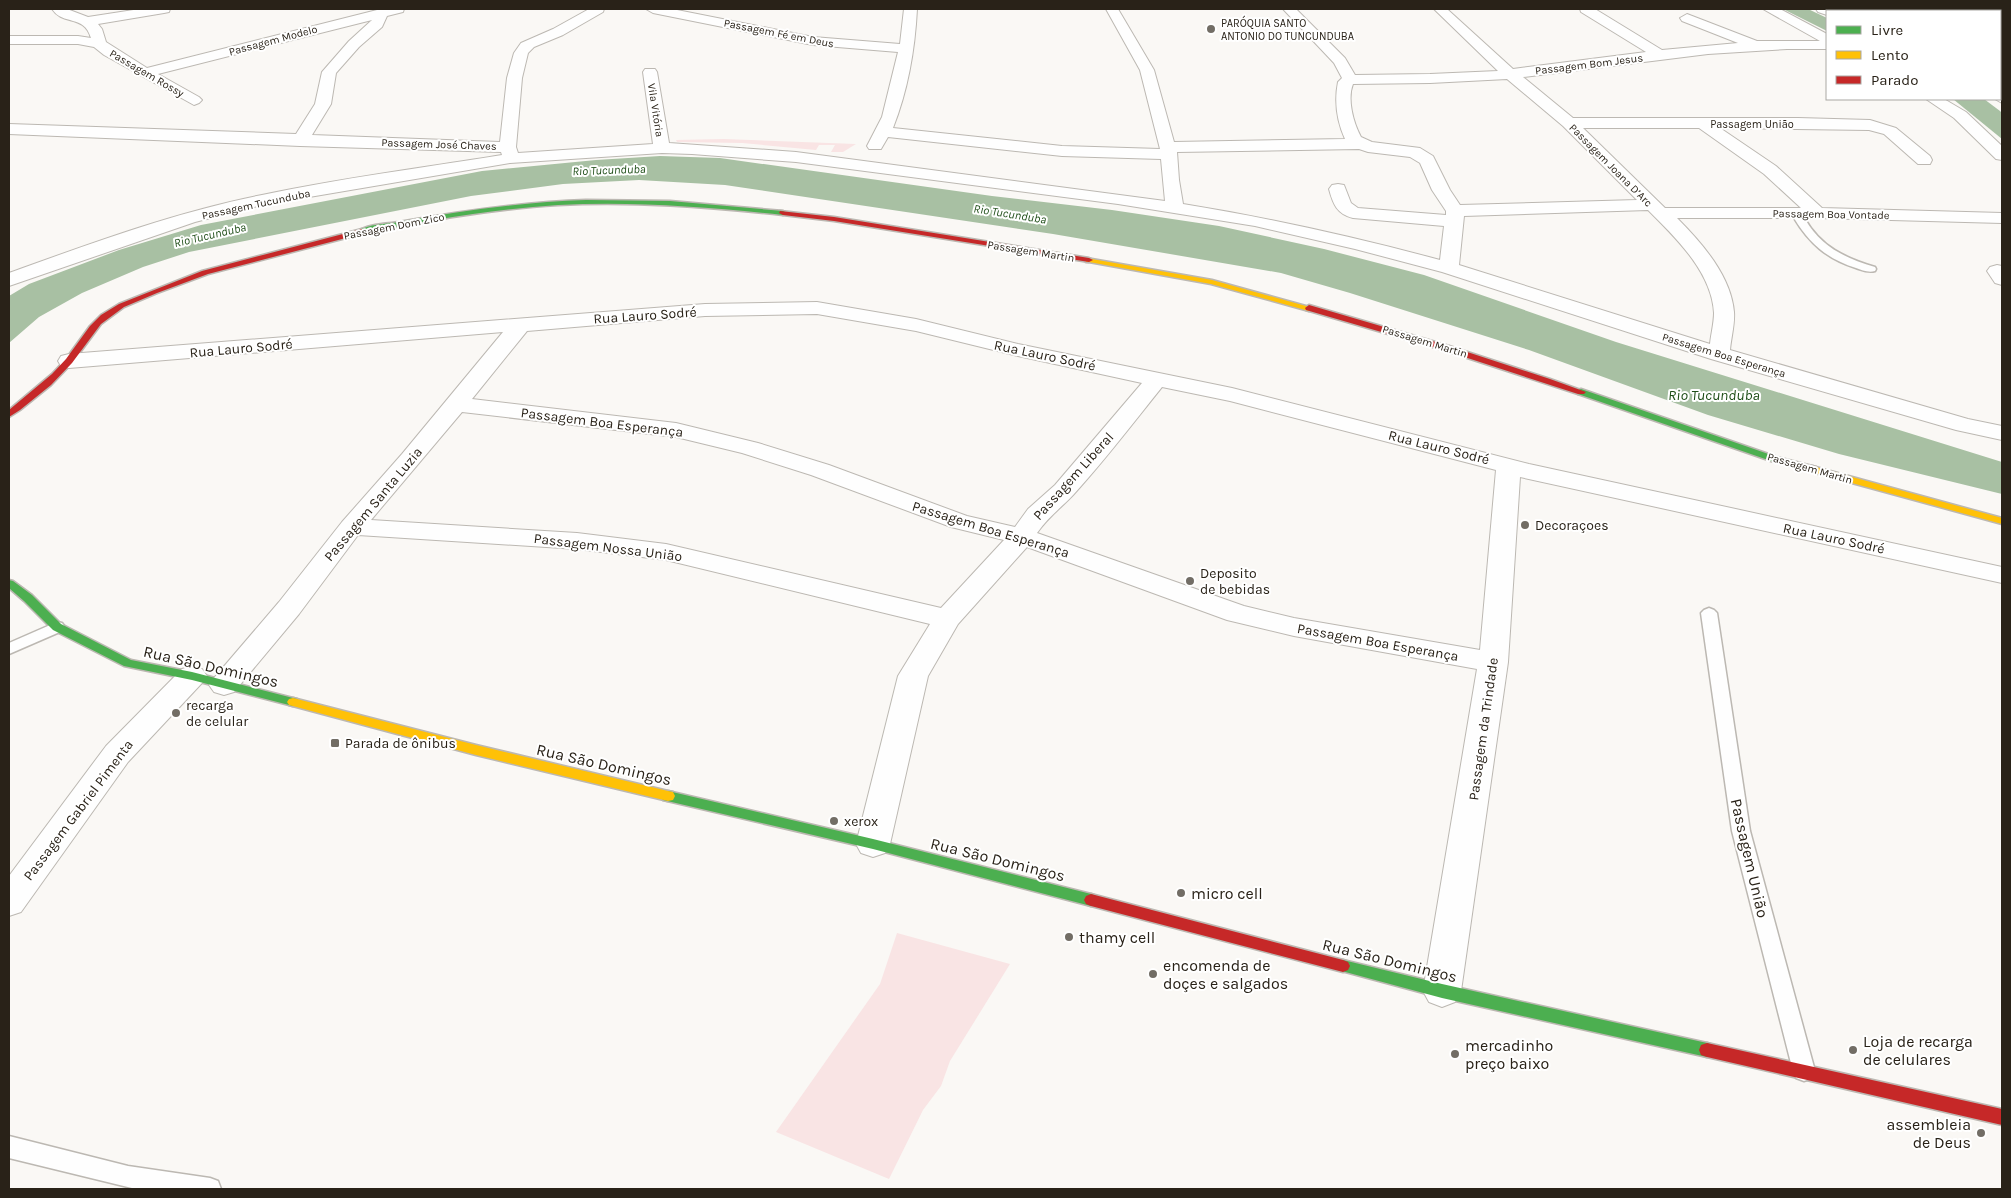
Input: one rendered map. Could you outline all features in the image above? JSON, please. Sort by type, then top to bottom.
[{"type":"street","points":[[58,9],[67,15],[88,21],[164,9]]},
{"type":"street","name":"Passagem Modelo","points":[[147,72],[398,9]]},
{"type":"street","points":[[510,152],[512,97],[518,58],[521,53],[527,45],[558,32],[598,9]]},
{"type":"street","name":"Passagem Fé em Deus","points":[[653,9],[813,42],[907,49]]},
{"type":"street","points":[[859,164],[876,145],[884,132],[907,49],[911,9]]},
{"type":"street","points":[[1112,9],[1147,70],[1168,150],[1170,180],[1175,208]]},
{"type":"street","points":[[1289,9],[1340,61],[1350,78],[1344,85],[1345,112],[1351,134],[1360,144]]},
{"type":"street","name":"Passagem Joana D’Arc","points":[[1440,9],[1510,74],[1569,123],[1656,209],[1698,254],[1718,285],[1724,313],[1719,354]]},
{"type":"street","points":[[1586,9],[1660,55]]},
{"type":"street","points":[[1770,9],[1826,37]]},
{"type":"street","points":[[300,141],[323,104],[329,72],[354,44],[377,24],[381,13]]},
{"type":"street","points":[[1687,18],[1753,44]]},
{"type":"street","name":"Passagem Rossy","points":[[88,21],[95,29],[99,44],[122,60],[147,72],[194,100]]},
{"type":"street","points":[[9,40],[78,40],[99,44]]},
{"type":"street","name":"Passagem Bom Jesus","points":[[1350,78],[1424,80],[1510,74],[1753,44],[1826,44]]},
{"type":"street","name":"Vila Vitória","points":[[650,72],[662,148]]},
{"type":"street","points":[[1936,100],[1960,115],[2002,155]]},
{"type":"street","name":"Passagem União","points":[[1569,123],[1798,124],[1881,127],[1890,131],[1924,160]]},
{"type":"street","points":[[1704,124],[1770,170],[1817,213]]},
{"type":"street","points":[[1798,124],[1818,141]]},
{"type":"street","name":"Passagem José Chaves","points":[[9,129],[510,152],[662,148],[711,150],[859,164],[1175,208]]},
{"type":"street","points":[[884,132],[1062,151],[1360,144],[1368,147],[1406,151],[1422,156],[1427,160],[1454,216],[1449,268]]},
{"type":"street","name":"Passagem Tucunduba","points":[[15,271],[189,218],[253,202],[510,152]]},
{"type":"street","name":"Passagem Boa Vontade","points":[[1338,189],[1343,206],[1353,213],[1454,216],[1656,209],[2002,218]]},
{"type":"street","name":"Passagem Dom Zico","points":[[9,414],[33,397],[69,361],[87,333],[105,316],[135,299],[171,284],[224,267],[362,231],[443,216],[558,203],[659,202],[713,205],[834,219]]},
{"type":"street","name":"Passagem Boa Esperança","points":[[1175,208],[1255,221],[1310,233],[1449,268],[1719,354],[1964,425],[2002,433]]},
{"type":"street","name":"Passagem Martin","points":[[834,219],[1116,264],[1212,282],[1261,294],[1376,326],[1510,367],[1774,459],[2002,521]]},
{"type":"street","name":"Rua Lauro Sodré","points":[[69,361],[704,310],[817,308],[907,324],[1018,350],[1157,378],[1232,395],[1527,471],[2002,575]]},
{"type":"street","name":"Passagem Santa Luzia","points":[[224,685],[288,608],[351,527],[411,459],[521,324]]},
{"type":"street","name":"Passagem Liberal","points":[[873,844],[913,676],[947,619],[1022,536],[1037,514],[1064,490],[1092,458],[1157,378]]},
{"type":"street","name":"Passagem Boa Esperança","points":[[456,404],[676,430],[711,437],[820,470],[960,522],[1022,536],[1237,614],[1294,627],[1493,662]]},
{"type":"street","name":"Passagem da Trindade","points":[[1442,991],[1493,662],[1509,465]]},
{"type":"street","name":"Passagem Nossa União","points":[[351,527],[577,541],[666,552],[947,619]]},
{"type":"street","name":"Rua São Domingos","points":[[9,583],[28,598],[57,627],[128,663],[192,676],[476,750],[873,844],[1442,991],[1804,1070],[2002,1117]]},
{"type":"street","name":"Passagem Gabriel Pimenta","points":[[9,902],[117,754],[192,676]]},
{"type":"lane","points":[[1817,213],[1798,218],[1824,251],[1842,261],[1871,269]]},
{"type":"lane","name":"Passagem União","points":[[1709,613],[1741,831],[1804,1070]]},
{"type":"lane","points":[[9,649],[57,627]]},
{"type":"lane","points":[[9,1146],[128,1177],[210,1189]]},
{"type":"shaded area","points":[[724,139],[856,144],[843,152],[831,152],[835,145],[819,145],[816,150],[742,143],[677,142],[676,140]]},
{"type":"shaded area","points":[[897,933],[1010,964],[950,1061],[941,1086],[923,1110],[889,1179],[776,1132],[880,984]]},
{"type":"water","points":[[1783,9],[1808,9],[1826,18],[1826,30]]},
{"type":"water","points":[[1954,100],[1985,100],[2000,111],[2002,113],[2002,139]]},
{"type":"water","name":"Rio Tucunduba","points":[[660,156],[720,158],[992,196],[1112,210],[1219,226],[1324,249],[1424,275],[1616,342],[2002,462],[2002,494],[1839,454],[1708,415],[1529,350],[1281,273],[1053,234],[725,185],[639,180],[563,184],[471,196],[189,252],[143,267],[82,293],[39,317],[9,343],[9,296],[29,284],[119,250],[201,225],[482,171]]},
{"type":"traffic: fast","points":[[362,231],[484,210],[558,203],[670,203],[783,213]]},
{"type":"traffic: fast","points":[[1581,392],[1774,459],[1812,469]]},
{"type":"traffic: fast","points":[[9,583],[28,598],[57,627],[128,663],[192,676],[293,702]]},
{"type":"traffic: fast","points":[[668,796],[873,844],[1091,900]]},
{"type":"traffic: fast","points":[[1343,966],[1442,991],[1707,1050]]},
{"type":"traffic: slow","points":[[1089,260],[1212,282],[1309,308]]},
{"type":"traffic: slow","points":[[1812,469],[2002,521]]},
{"type":"traffic: slow","points":[[293,702],[476,750],[668,796]]},
{"type":"traffic: jam","points":[[783,213],[834,219],[1089,260]]},
{"type":"traffic: jam","points":[[9,414],[48,383],[69,361],[93,328],[104,317],[121,305],[205,272],[362,231]]},
{"type":"traffic: jam","points":[[1309,308],[1378,327],[1581,392]]},
{"type":"traffic: jam","points":[[1091,900],[1343,966]]},
{"type":"traffic: jam","points":[[1707,1050],[2002,1117]]},
{"type":"place","name":"PARÓQUIA SANTO ANTONIO DO TUNCUNDUBA","points":[[1211,29]]},
{"type":"place","name":"Decoraçoes","points":[[1525,525]]},
{"type":"place","name":"Deposito de bebidas","points":[[1190,581]]},
{"type":"place","name":"recarga de celular","points":[[176,713]]},
{"type":"place","name":"Parada de ônibus","points":[[335,743]]},
{"type":"place","name":"xerox","points":[[834,821]]},
{"type":"place","name":"micro cell","points":[[1181,893]]},
{"type":"place","name":"thamy cell","points":[[1069,937]]},
{"type":"place","name":"encomenda de doçes e salgados","points":[[1153,974]]},
{"type":"place","name":"Loja de recarga de celulares","points":[[1853,1050]]},
{"type":"place","name":"mercadinho preço baixo","points":[[1455,1054]]},
{"type":"place","name":"assembleia de Deus","points":[[1981,1133]]}]
